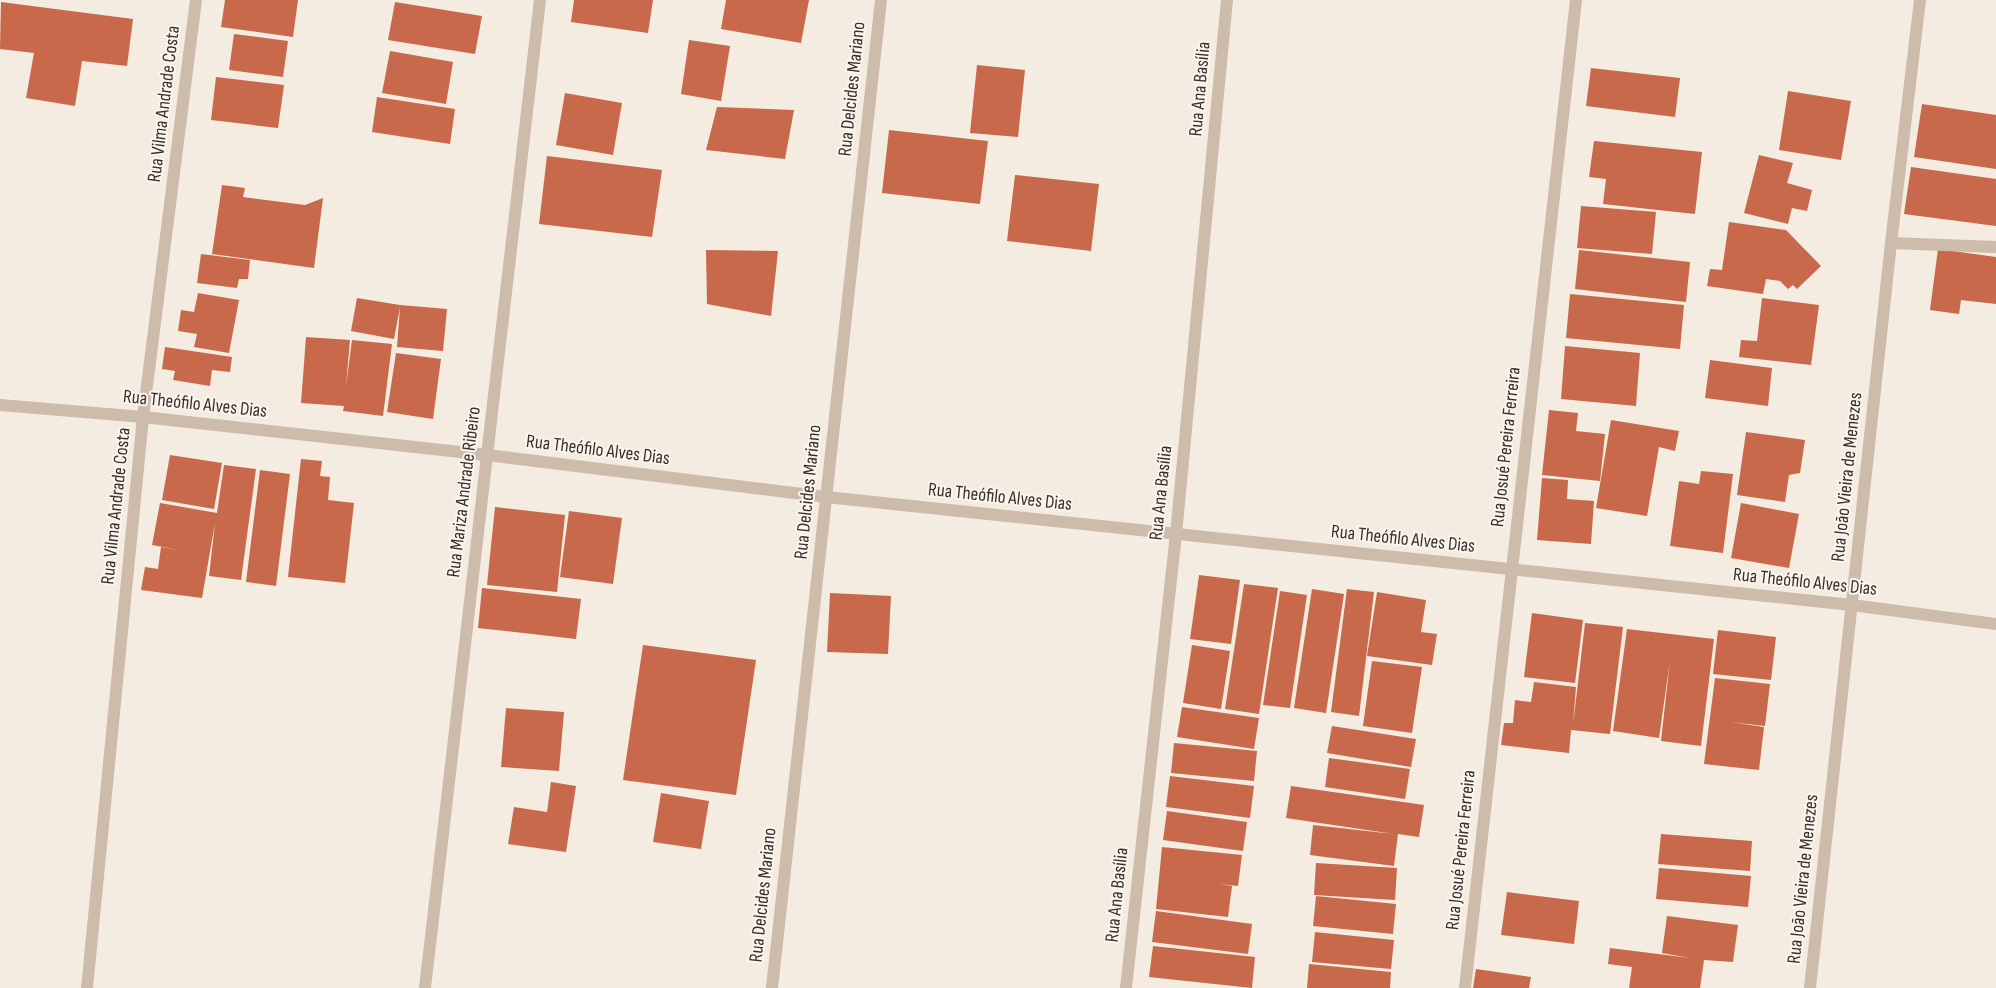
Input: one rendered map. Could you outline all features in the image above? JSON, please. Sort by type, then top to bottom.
[{"type":"street","name":"Rua Vilma Andrade Costa","points":[[87,988],[143,417],[196,0]]},
{"type":"street","name":"Rua Mariza Andrade Ribeiro","points":[[425,988],[540,0]]},
{"type":"street","name":"Rua Delcides Mariano","points":[[772,988],[881,0]]},
{"type":"street","name":"Rua Ana Basília","points":[[1126,988],[1176,534],[1227,0]]},
{"type":"street","name":"Rua Josué Pereira Ferreira","points":[[1465,988],[1576,0]]},
{"type":"street","name":"Rua João Vieira de Menezes","points":[[1810,988],[1891,243],[1920,0]]},
{"type":"street","points":[[1891,243],[1996,247]]},
{"type":"street","name":"Rua Theófilo Alves Dias","points":[[0,406],[143,417],[487,455],[826,497],[1852,605],[1996,624]]},
{"type":"building","points":[[225,0],[298,0],[293,37],[221,27]]},
{"type":"building","points":[[574,0],[653,0],[648,33],[571,22]]},
{"type":"building","points":[[726,0],[809,0],[801,43],[721,29]]},
{"type":"building","points":[[1,2],[133,19],[127,66],[82,61],[75,106],[26,98],[34,53],[0,49]]},
{"type":"building","points":[[395,2],[482,16],[475,54],[388,40]]},
{"type":"building","points":[[234,34],[288,41],[283,77],[229,70]]},
{"type":"building","points":[[689,40],[730,46],[721,101],[681,94]]},
{"type":"building","points":[[390,51],[453,62],[446,104],[382,93]]},
{"type":"building","points":[[977,65],[1025,70],[1018,137],[970,133]]},
{"type":"building","points":[[1591,68],[1680,78],[1675,117],[1586,106]]},
{"type":"building","points":[[216,77],[284,85],[278,128],[211,120]]},
{"type":"building","points":[[1788,91],[1851,101],[1841,160],[1779,150]]},
{"type":"building","points":[[565,93],[622,103],[613,155],[556,145]]},
{"type":"building","points":[[377,97],[455,109],[450,144],[372,132]]},
{"type":"building","points":[[1922,104],[1996,115],[1996,169],[1914,157]]},
{"type":"building","points":[[717,107],[794,110],[785,159],[706,150]]},
{"type":"building","points":[[889,130],[988,141],[980,204],[882,193]]},
{"type":"building","points":[[1594,141],[1702,152],[1695,214],[1603,204],[1606,179],[1589,177]]},
{"type":"building","points":[[1759,155],[1793,163],[1787,183],[1812,190],[1807,211],[1792,208],[1788,224],[1744,213]]},
{"type":"building","points":[[547,156],[662,170],[652,237],[539,224]]},
{"type":"building","points":[[1911,167],[1996,179],[1996,226],[1904,214]]},
{"type":"building","points":[[1015,175],[1099,184],[1091,251],[1007,241]]},
{"type":"building","points":[[222,185],[245,188],[243,197],[305,205],[323,198],[314,268],[212,254]]},
{"type":"building","points":[[1581,206],[1656,212],[1652,254],[1577,248]]},
{"type":"building","points":[[1729,222],[1786,230],[1821,266],[1797,289],[1793,285],[1788,289],[1780,281],[1766,279],[1763,294],[1707,286],[1710,269],[1722,270]]},
{"type":"building","points":[[1938,249],[1996,257],[1996,304],[1961,300],[1959,314],[1930,310]]},
{"type":"building","points":[[706,250],[778,251],[771,316],[707,304]]},
{"type":"building","points":[[1579,250],[1690,262],[1686,302],[1575,289]]},
{"type":"building","points":[[201,254],[250,260],[248,279],[239,279],[237,288],[197,283]]},
{"type":"building","points":[[198,293],[239,300],[229,353],[194,347],[197,334],[178,331],[181,310],[194,312]]},
{"type":"building","points":[[1570,294],[1684,305],[1680,349],[1566,338]]},
{"type":"building","points":[[357,298],[400,305],[447,309],[443,351],[397,347],[400,307],[394,339],[351,331]]},
{"type":"building","points":[[1762,298],[1819,305],[1811,365],[1739,357],[1741,340],[1757,341]]},
{"type":"building","points":[[306,337],[350,340],[346,386],[352,340],[392,344],[383,416],[343,411],[344,406],[301,403]]},
{"type":"building","points":[[1565,346],[1640,353],[1636,406],[1561,399]]},
{"type":"building","points":[[165,347],[232,357],[230,372],[212,370],[210,386],[173,380],[175,371],[162,369]]},
{"type":"building","points":[[396,353],[441,359],[433,419],[387,412]]},
{"type":"building","points":[[1710,360],[1772,368],[1768,406],[1705,398]]},
{"type":"building","points":[[1549,410],[1578,413],[1576,431],[1605,434],[1600,481],[1542,475]]},
{"type":"building","points":[[1611,420],[1679,431],[1675,451],[1659,447],[1647,516],[1596,508]]},
{"type":"building","points":[[1746,432],[1805,440],[1800,473],[1789,475],[1785,502],[1737,495]]},
{"type":"building","points":[[170,455],[222,463],[214,509],[162,500]]},
{"type":"building","points":[[301,459],[322,461],[320,476],[330,477],[328,500],[354,503],[345,583],[288,577]]},
{"type":"building","points":[[224,465],[256,469],[241,580],[209,576],[215,523],[202,598],[141,590],[145,567],[158,569],[161,547],[185,551],[152,545],[160,503],[217,513]]},
{"type":"building","points":[[260,470],[290,474],[276,586],[246,582]]},
{"type":"building","points":[[1701,471],[1733,474],[1723,553],[1670,546],[1679,481],[1699,484]]},
{"type":"building","points":[[1542,478],[1568,480],[1567,499],[1594,501],[1591,544],[1537,540]]},
{"type":"building","points":[[1741,503],[1799,514],[1789,568],[1731,558]]},
{"type":"building","points":[[495,507],[565,515],[557,592],[487,585]]},
{"type":"building","points":[[569,511],[622,518],[613,584],[560,577]]},
{"type":"building","points":[[1199,575],[1240,580],[1231,644],[1190,639]]},
{"type":"building","points":[[1244,584],[1278,588],[1259,714],[1225,709]]},
{"type":"building","points":[[482,588],[581,599],[576,639],[478,628]]},
{"type":"building","points":[[1312,589],[1344,594],[1326,713],[1294,708]]},
{"type":"building","points":[[1347,589],[1374,592],[1359,716],[1331,712]]},
{"type":"building","points":[[1280,591],[1307,595],[1290,708],[1263,705]]},
{"type":"building","points":[[1377,592],[1426,600],[1421,632],[1437,634],[1432,665],[1367,656]]},
{"type":"building","points":[[830,593],[891,596],[888,654],[827,652]]},
{"type":"building","points":[[1532,613],[1583,620],[1575,683],[1524,677]]},
{"type":"building","points":[[1585,623],[1623,627],[1610,734],[1571,730],[1569,753],[1501,745],[1504,723],[1513,723],[1515,700],[1531,702],[1534,682],[1576,687],[1573,725]]},
{"type":"building","points":[[1627,629],[1714,639],[1701,746],[1661,741],[1670,660],[1659,738],[1613,731]]},
{"type":"building","points":[[1718,630],[1776,637],[1771,680],[1713,674]]},
{"type":"building","points":[[643,645],[756,660],[736,795],[623,780]]},
{"type":"building","points":[[1192,645],[1230,651],[1221,709],[1183,703]]},
{"type":"building","points":[[1372,661],[1422,667],[1412,733],[1363,726]]},
{"type":"building","points":[[1715,678],[1770,684],[1765,726],[1730,722],[1764,727],[1759,770],[1704,764]]},
{"type":"building","points":[[1182,707],[1259,718],[1254,749],[1177,737]]},
{"type":"building","points":[[506,708],[564,712],[559,771],[501,767]]},
{"type":"building","points":[[1332,726],[1416,739],[1411,767],[1327,753]]},
{"type":"building","points":[[1174,743],[1257,751],[1254,781],[1171,773]]},
{"type":"building","points":[[1329,758],[1410,769],[1405,799],[1325,787]]},
{"type":"building","points":[[1170,776],[1254,786],[1250,818],[1166,807]]},
{"type":"building","points":[[551,782],[576,786],[566,852],[508,844],[514,807],[547,812]]},
{"type":"building","points":[[1291,786],[1424,805],[1419,837],[1398,834],[1394,866],[1310,855],[1313,825],[1394,834],[1286,818]]},
{"type":"building","points":[[661,793],[709,801],[701,849],[653,842]]},
{"type":"building","points":[[1167,811],[1247,822],[1243,851],[1163,840]]},
{"type":"building","points":[[1661,834],[1752,841],[1750,871],[1658,864]]},
{"type":"building","points":[[1162,847],[1242,855],[1238,886],[1218,884],[1232,886],[1228,917],[1156,909]]},
{"type":"building","points":[[1316,863],[1397,868],[1395,900],[1314,895]]},
{"type":"building","points":[[1659,868],[1751,876],[1748,907],[1656,899]]},
{"type":"building","points":[[1507,892],[1579,901],[1574,944],[1501,935]]},
{"type":"building","points":[[1316,896],[1396,904],[1393,934],[1313,926]]},
{"type":"building","points":[[1156,911],[1252,924],[1248,954],[1152,942]]},
{"type":"building","points":[[1667,916],[1738,925],[1733,962],[1704,960],[1700,988],[1629,988],[1632,967],[1608,964],[1610,948],[1690,958],[1662,953]]},
{"type":"building","points":[[1315,932],[1394,940],[1391,969],[1312,962]]},
{"type":"building","points":[[1153,946],[1255,957],[1252,988],[1149,977]]},
{"type":"building","points":[[1309,964],[1391,972],[1390,988],[1307,988]]},
{"type":"building","points":[[1476,969],[1531,977],[1529,988],[1473,988]]}]
